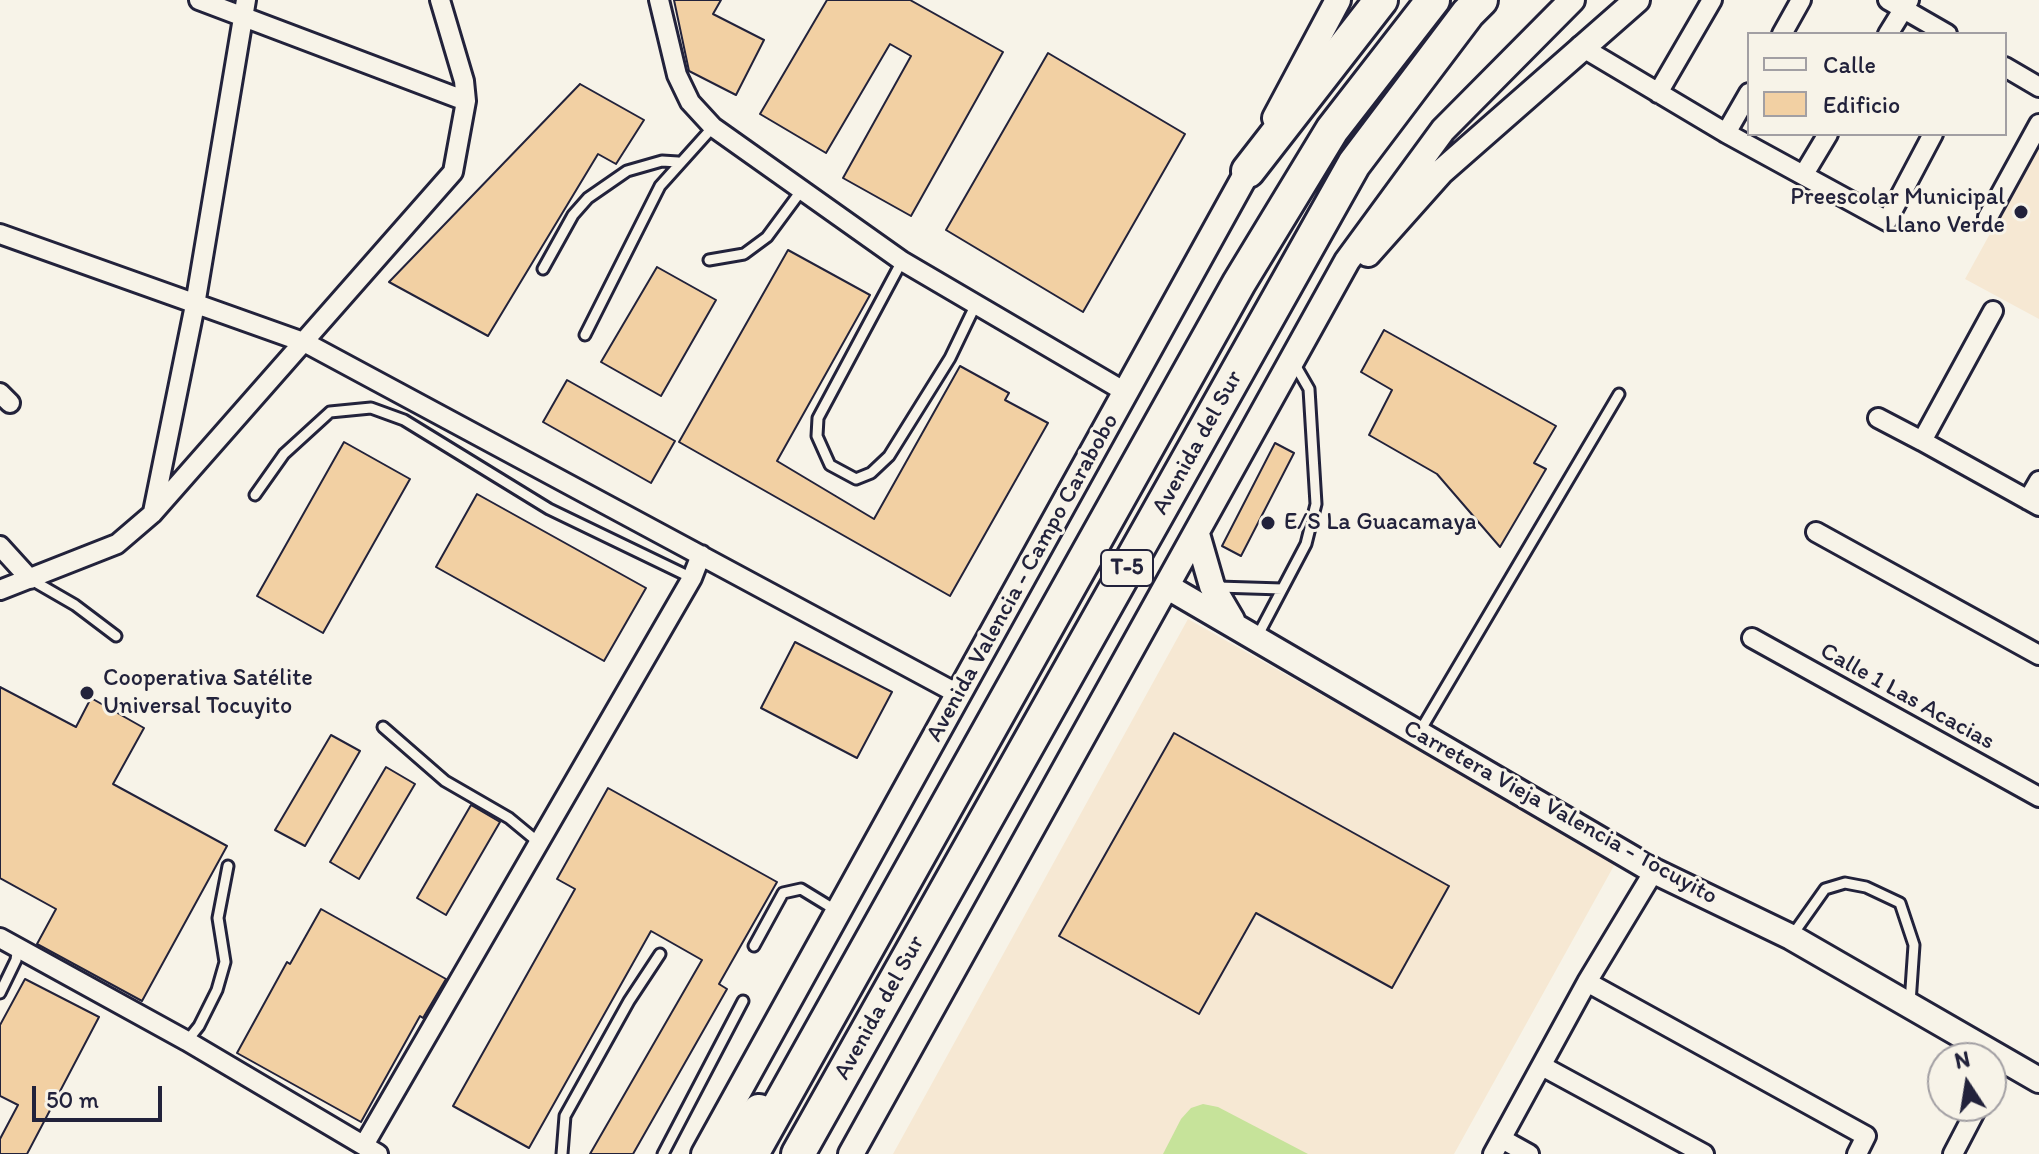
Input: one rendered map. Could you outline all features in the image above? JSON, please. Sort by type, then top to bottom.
[{"type":"highway","points":[[1248,171],[1381,0]]},
{"type":"highway","name":"Avenida del Sur","points":[[752,1154],[1239,283],[1332,130],[1433,0]]},
{"type":"highway","name":"Avenida del Sur","points":[[798,1154],[1354,164],[1481,0]]},
{"type":"highway","points":[[723,1154],[808,1054]]},
{"type":"street","points":[[199,0],[245,8],[466,101]]},
{"type":"street","points":[[0,590],[117,544],[152,514],[306,343],[453,172],[466,101],[464,81],[440,0]]},
{"type":"street","points":[[659,0],[677,75],[690,102],[713,127],[902,261],[1127,393]]},
{"type":"street","name":"Avenida Valencia - Campo Carabobo","points":[[704,1154],[1127,393],[1338,0]]},
{"type":"street","points":[[851,1154],[1347,261],[1443,130],[1572,0]]},
{"type":"street","points":[[1323,303],[1441,172],[1580,46],[1637,0]]},
{"type":"street","points":[[1658,93],[1712,0]]},
{"type":"street","points":[[1783,32],[1801,0]]},
{"type":"street","points":[[1889,32],[1900,3],[1944,32]]},
{"type":"street","points":[[152,514],[195,305],[245,8]]},
{"type":"street","points":[[1580,46],[1726,133],[1887,221],[1932,136]]},
{"type":"street","points":[[2007,68],[2039,87]]},
{"type":"street","points":[[1726,133],[1747,96]]},
{"type":"street","points":[[1988,217],[2039,124]]},
{"type":"street","points":[[1804,174],[1827,136]]},
{"type":"street","points":[[0,234],[306,343],[958,694]]},
{"type":"street","points":[[1922,441],[1993,311]]},
{"type":"street","points":[[1878,418],[2033,503],[2039,481]]},
{"type":"street","points":[[1816,532],[2039,655]]},
{"type":"street","points":[[1197,534],[1212,586],[1235,624]]},
{"type":"street","points":[[0,546],[30,579]]},
{"type":"street","points":[[0,938],[187,1041],[371,1150],[538,842],[692,578],[701,555]]},
{"type":"street","name":"Carretera Vieja Valencia - Tocuyito","points":[[1168,587],[1654,871],[1791,937],[1910,1006],[1959,1042]]},
{"type":"street","name":"Calle 1 Las Acacias","points":[[1752,638],[2039,797]]},
{"type":"street","points":[[1529,1154],[1497,1147],[1587,982],[1654,871]]},
{"type":"street","points":[[1587,982],[1866,1136],[1857,1154]]},
{"type":"street","points":[[1542,1066],[1704,1154]]},
{"type":"street","name":"Carretera Vieja Valencia - Tocuyito","points":[[2007,1072],[2039,1080]]},
{"type":"street","points":[[1953,1154],[1970,1122]]},
{"type":"lane","points":[[585,335],[660,186],[678,162],[713,127]]},
{"type":"lane","points":[[543,269],[573,215],[588,198],[627,171],[662,161],[678,162]]},
{"type":"lane","points":[[709,260],[744,254],[767,237],[801,191]]},
{"type":"lane","points":[[902,261],[818,418],[817,436],[830,465],[856,479],[871,473],[889,456],[950,358],[976,304]]},
{"type":"lane","points":[[1257,637],[1306,544],[1317,493],[1309,389],[1293,360]]},
{"type":"lane","points":[[1418,734],[1619,394]]},
{"type":"lane","points":[[255,495],[284,454],[330,412],[371,408],[404,420],[549,509],[692,578]]},
{"type":"lane","points":[[30,579],[75,605],[116,636]]},
{"type":"lane","points":[[1212,586],[1282,589]]},
{"type":"lane","points":[[383,727],[445,781],[509,818],[538,842]]},
{"type":"lane","points":[[187,1041],[199,1026],[217,990],[225,962],[218,918],[228,866]]},
{"type":"lane","points":[[1791,937],[1825,889],[1845,883],[1866,887],[1900,903],[1914,945],[1910,1006]]},
{"type":"lane","points":[[754,946],[783,893],[801,889],[840,912]]},
{"type":"lane","points":[[0,993],[16,960],[18,946]]},
{"type":"lane","points":[[562,1154],[565,1116],[629,1001],[660,954]]},
{"type":"lane","points":[[663,1154],[743,1001]]},
{"type":"shaded area","name":"Preescolar Municipal Llano Verde","points":[[2039,145],[2039,319],[1965,279]]},
{"type":"shaded area","points":[[1188,619],[1616,862],[1454,1154],[893,1154]]},
{"type":"green space","points":[[1203,1104],[1218,1107],[1308,1154],[1163,1154],[1181,1119],[1191,1108]]},
{"type":"building","points":[[674,0],[721,0],[713,14],[764,40],[736,95],[689,71]]},
{"type":"building","points":[[827,0],[910,0],[1003,52],[911,216],[843,178],[911,56],[890,44],[826,153],[760,114]]},
{"type":"building","points":[[1048,53],[1185,134],[1083,312],[946,230]]},
{"type":"building","points":[[580,84],[644,120],[616,164],[598,154],[488,336],[389,282]]},
{"type":"building","points":[[788,250],[870,295],[777,461],[874,519],[960,366],[1009,393],[1005,400],[1048,423],[950,596],[679,442]]},
{"type":"building","points":[[657,267],[716,300],[661,396],[601,362]]},
{"type":"building","points":[[1384,330],[1556,426],[1534,463],[1546,469],[1500,547],[1437,474],[1369,435],[1392,390],[1361,372]]},
{"type":"building","points":[[567,380],[675,441],[651,483],[543,422]]},
{"type":"building","points":[[344,442],[410,479],[323,633],[257,596]]},
{"type":"building","points":[[1275,443],[1294,453],[1241,556],[1222,546]]},
{"type":"building","points":[[477,494],[646,588],[604,661],[436,567]]},
{"type":"building","points":[[795,642],[892,692],[857,758],[761,708]]},
{"type":"building","points":[[0,687],[76,727],[91,698],[144,728],[113,784],[227,846],[142,1001],[37,944],[56,909],[0,878]]},
{"type":"building","points":[[1174,733],[1449,886],[1392,988],[1256,913],[1199,1014],[1059,936]]},
{"type":"building","points":[[331,735],[360,751],[305,846],[275,830]]},
{"type":"building","points":[[386,767],[415,784],[359,879],[330,862]]},
{"type":"building","points":[[608,788],[777,882],[719,984],[727,989],[633,1154],[590,1154],[702,960],[651,931],[529,1148],[453,1106],[575,889],[557,879]]},
{"type":"building","points":[[471,805],[500,822],[446,915],[417,898]]},
{"type":"building","points":[[321,909],[446,979],[423,1018],[420,1016],[361,1122],[237,1053],[287,962],[290,964]]},
{"type":"building","points":[[25,979],[99,1017],[27,1154],[0,1154],[0,1139],[18,1105],[0,1096],[0,1025]]},
{"type":"place","name":"Preescolar Municipal Llano Verde","points":[[2021,212]]},
{"type":"place","name":"E/S La Guacamaya","points":[[1268,523]]},
{"type":"place","name":"Cooperativa Satélite Universal Tocuyito","points":[[87,693]]}]
